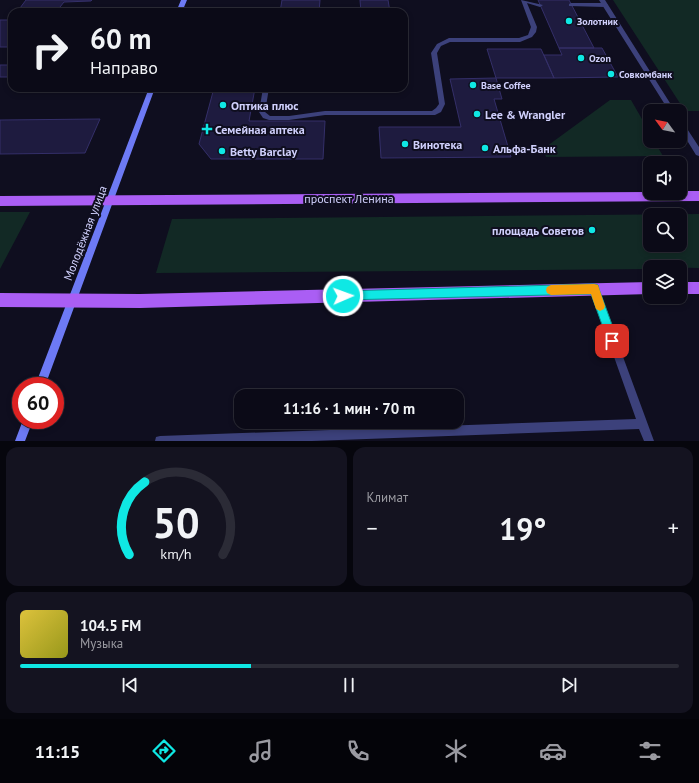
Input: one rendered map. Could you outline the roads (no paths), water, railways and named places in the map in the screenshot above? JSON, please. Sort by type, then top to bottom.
[{"type":"main road","name":"проспект Ленина","points":[[0,201],[699,196]]},
{"type":"main road","points":[[0,300],[140,301],[643,288]]},
{"type":"main road","points":[[687,288],[699,288]]},
{"type":"street","points":[[523,0],[540,5]]},
{"type":"street","points":[[265,92],[262,112],[269,118],[292,118],[325,113],[433,113],[439,110],[442,104],[434,53],[436,48],[449,40],[525,39],[533,32],[534,27],[523,0]]},
{"type":"street","points":[[571,5],[604,2],[668,104]]},
{"type":"street","name":"Молодёжная улица","points":[[43,377],[151,92]]},
{"type":"street","points":[[687,134],[699,154]]},
{"type":"street","points":[[594,289],[649,441]]},
{"type":"street","points":[[160,441],[642,424]]},
{"type":"street","points":[[20,441],[25,429]]},
{"type":"place","name":"Золотник","points":[[569,21]]},
{"type":"place","name":"Ozon","points":[[581,58]]},
{"type":"place","name":"Совкомбанк","points":[[611,74]]},
{"type":"place","name":"Base Coffee","points":[[473,85]]},
{"type":"place","name":"Оптика плюс","points":[[223,105]]},
{"type":"place","name":"Lee & Wrangler","points":[[477,114]]},
{"type":"place","name":"Семейная аптека","points":[[207,129]]},
{"type":"place","name":"Винотека","points":[[405,144]]},
{"type":"place","name":"Альфа-Банк","points":[[485,148]]},
{"type":"place","name":"Betty Barclay","points":[[222,151]]},
{"type":"place","name":"площадь Советов","points":[[592,230]]}]
